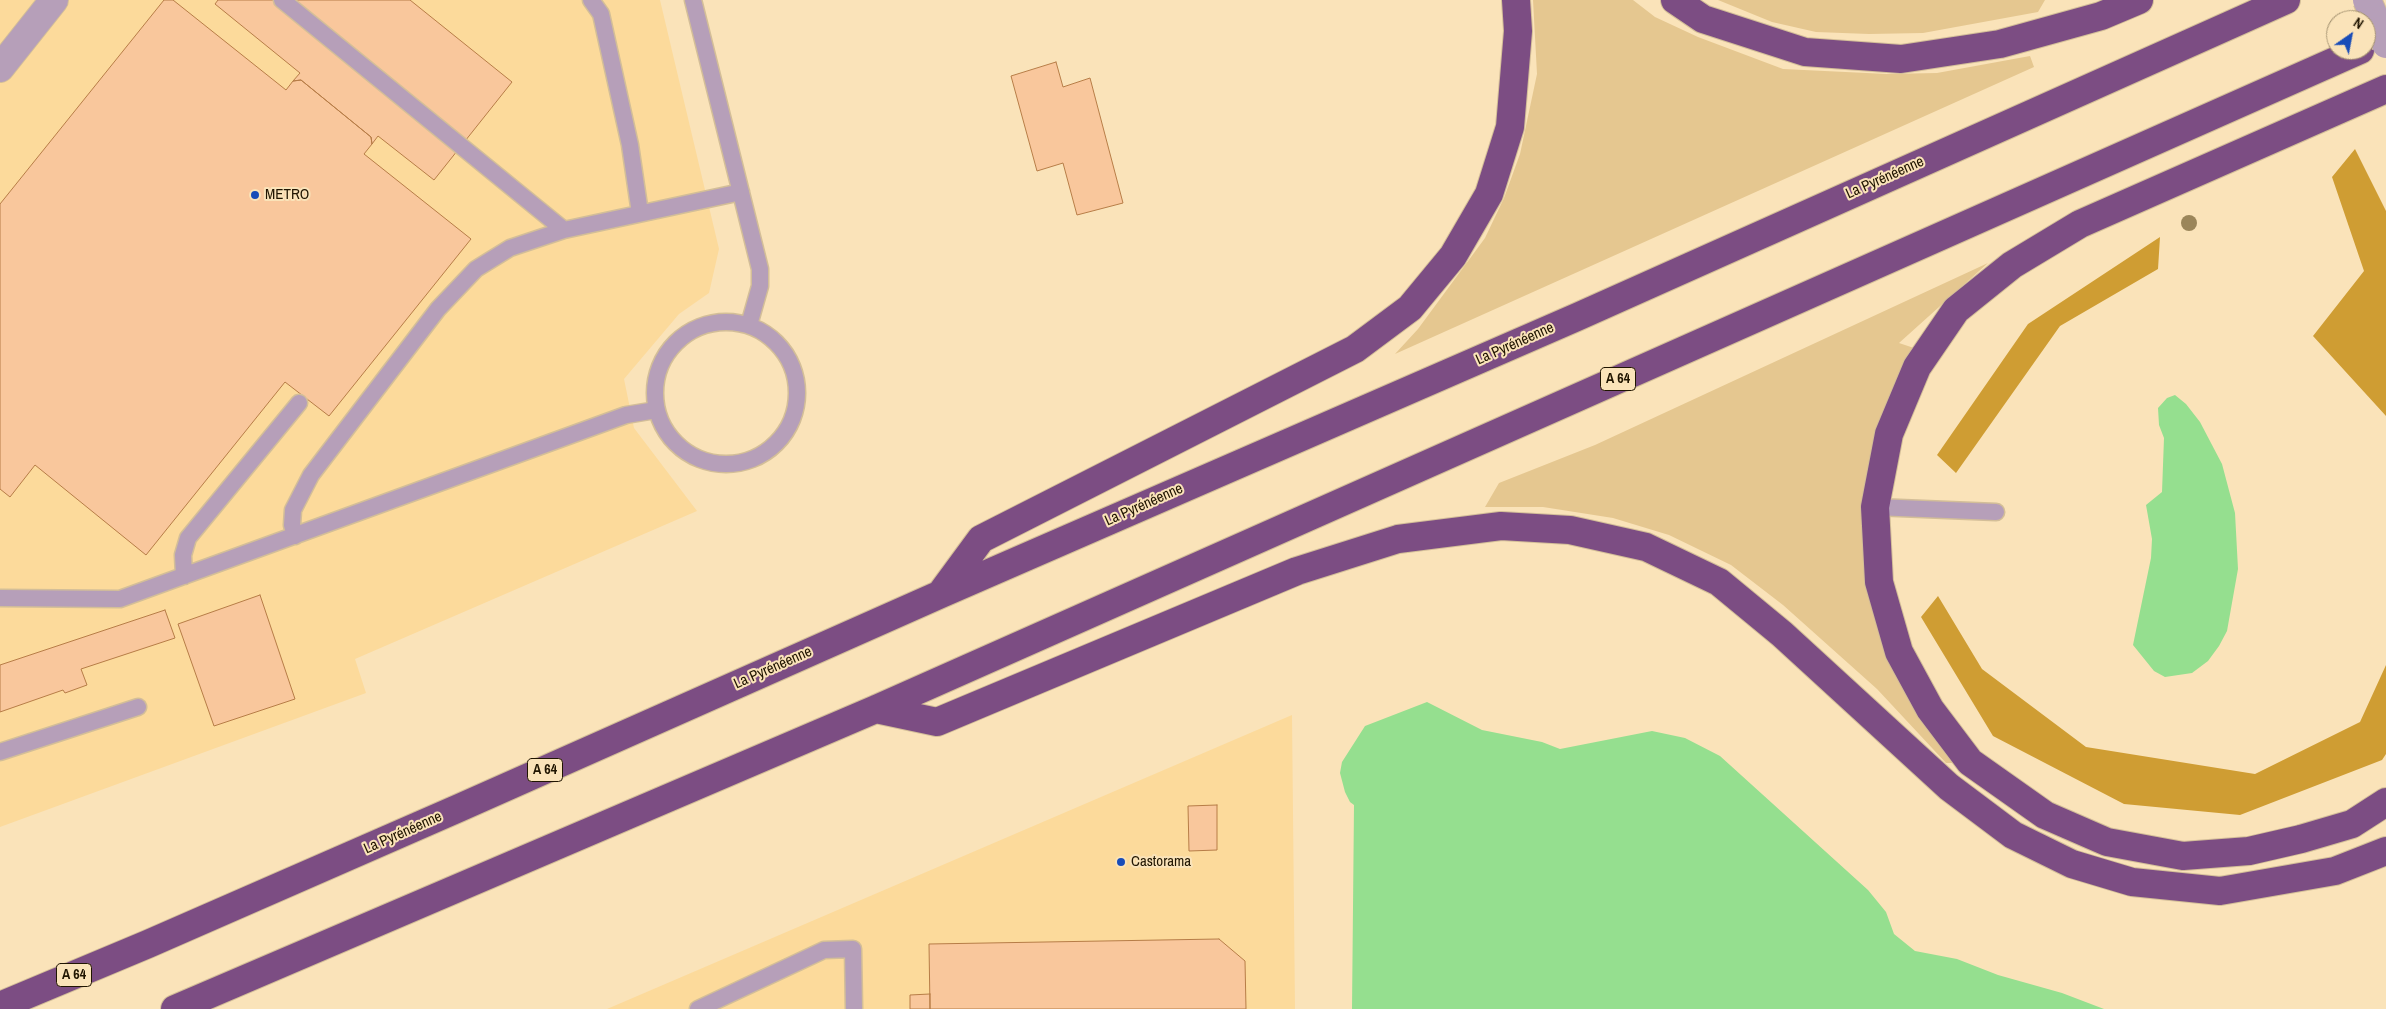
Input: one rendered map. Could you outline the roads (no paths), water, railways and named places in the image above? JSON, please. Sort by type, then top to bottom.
[{"type":"highway","points":[[941,594],[981,539],[1355,349],[1410,308],[1453,256],[1489,194],[1510,127],[1518,31],[1516,0]]},
{"type":"highway","points":[[1674,0],[1703,19],[1805,52],[1901,59],[2000,44],[2102,16],[2139,0]]},
{"type":"highway","name":"La Pyrénéenne","points":[[0,1006],[148,944],[941,594],[1577,317],[2286,0]]},
{"type":"highway","name":"A 64","points":[[175,1009],[876,709],[2337,60]]},
{"type":"highway","points":[[2386,89],[2080,224],[2012,265],[1956,310],[1917,367],[1889,434],[1874,507],[1882,591],[1899,652],[1930,709],[1970,762],[2044,815],[2107,842],[2183,856],[2249,851],[2300,840],[2352,824],[2386,802]]},
{"type":"highway","points":[[876,709],[937,722],[1297,571],[1398,539],[1502,526],[1570,530],[1646,547],[1719,582],[1782,634],[1949,787],[2013,835],[2072,864],[2132,882],[2220,891],[2335,872],[2386,852]]},
{"type":"street","points":[[0,68],[54,0]]},
{"type":"street","points":[[2367,0],[2386,44]]},
{"type":"lane","points":[[282,0],[564,230]]},
{"type":"lane","points":[[591,0],[601,14],[630,145],[640,213]]},
{"type":"lane","points":[[693,0],[760,269],[760,286],[749,325]]},
{"type":"lane","points":[[295,536],[292,525],[293,510],[312,475],[438,309],[476,269],[510,248],[564,230],[741,192]]},
{"type":"lane","points":[[728,322],[749,325],[771,337],[788,356],[796,379],[797,403],[790,427],[774,446],[754,460],[729,465],[705,462],[683,450],[666,432],[656,410],[655,388],[659,366],[670,348],[681,338],[706,324],[728,322]]},
{"type":"lane","points":[[184,576],[183,555],[188,538],[299,404]]},
{"type":"lane","points":[[0,598],[120,599],[626,415],[656,410]]},
{"type":"lane","points":[[1874,507],[1996,512]]},
{"type":"lane","points":[[0,752],[138,707]]},
{"type":"lane","points":[[698,1009],[824,950],[853,948],[854,1009]]},
{"type":"place","name":"METRO","points":[[255,195]]},
{"type":"place","name":"Castorama","points":[[1121,862]]}]
